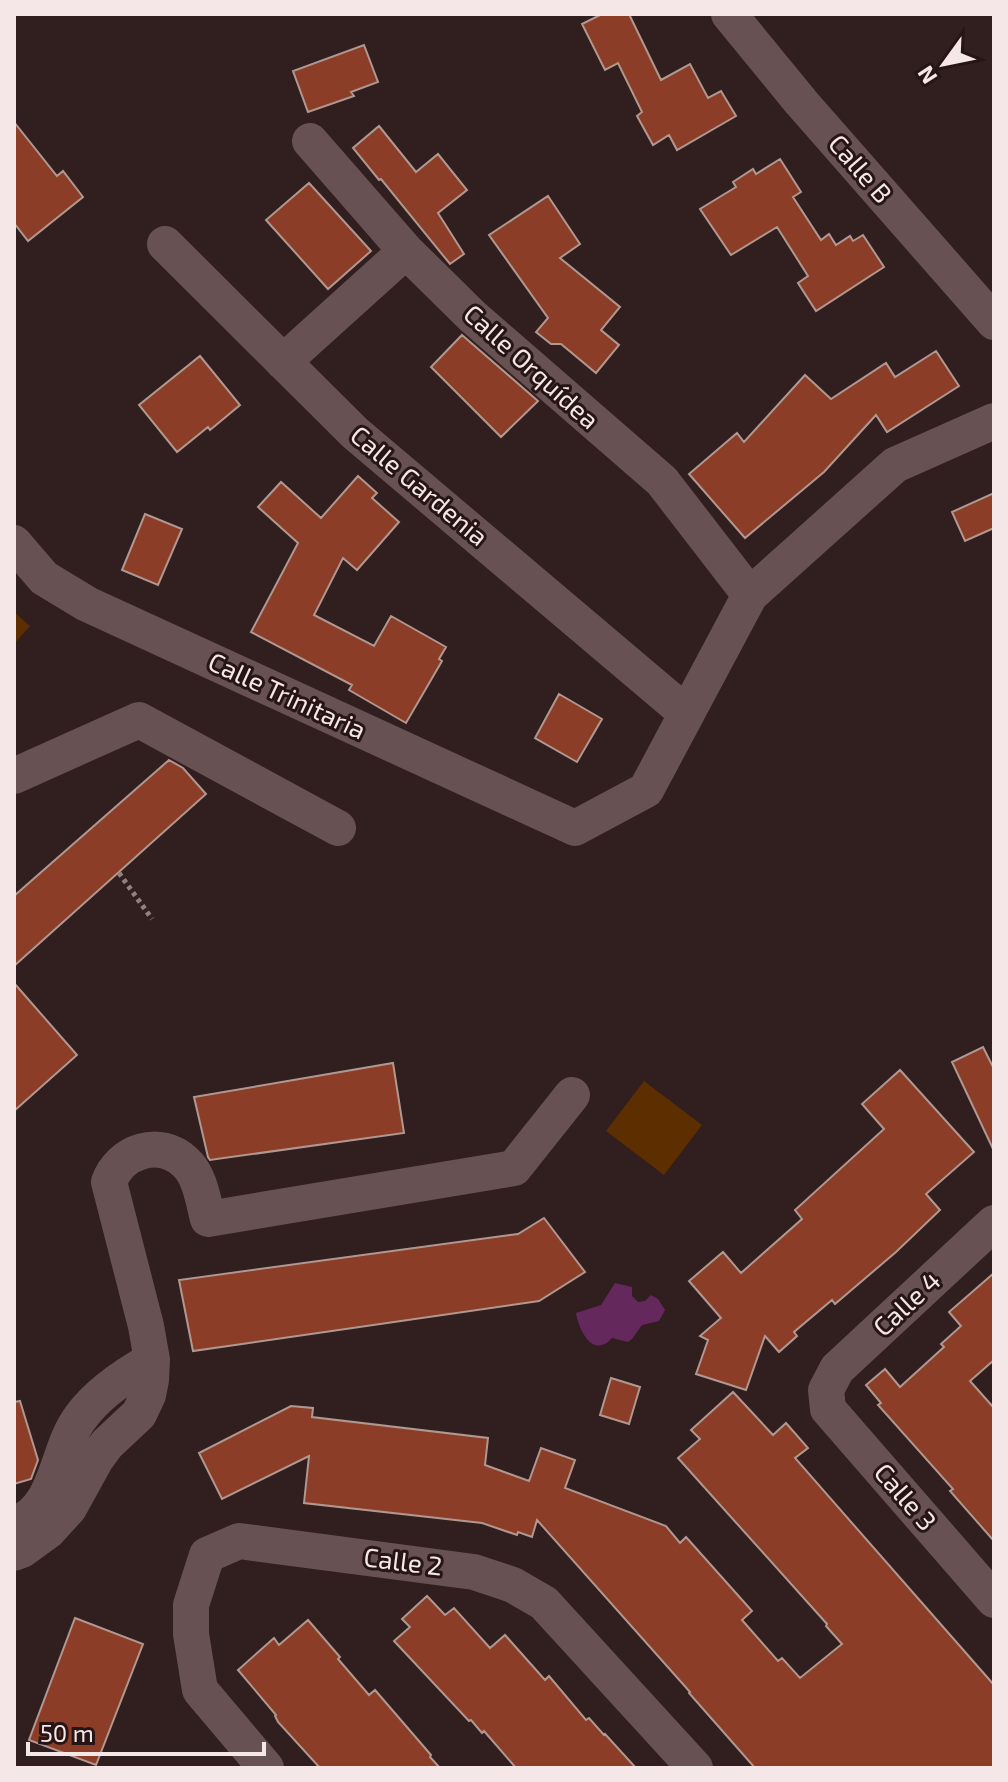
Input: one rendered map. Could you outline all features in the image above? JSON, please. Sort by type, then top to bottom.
[{"type":"street","name":"Calle B","points":[[729,14],[801,102],[994,322]]},
{"type":"street","name":"Calle Orquídea","points":[[310,141],[406,251],[472,316],[662,481],[750,595]]},
{"type":"street","name":"Calle Gardenia","points":[[165,244],[355,433],[686,713]]},
{"type":"street","points":[[283,362],[406,251]]},
{"type":"street","points":[[686,713],[750,595],[895,465],[994,421]]},
{"type":"street","name":"Calle Trinitaria","points":[[14,543],[44,578],[87,604],[575,828],[646,790],[686,713]]},
{"type":"street","points":[[14,776],[139,720],[338,828]]},
{"type":"street","points":[[14,1553],[48,1531],[69,1508],[107,1444],[139,1414],[148,1395],[152,1360],[146,1326],[109,1182],[120,1162],[136,1153],[156,1149],[172,1152],[186,1162],[197,1180],[208,1219],[514,1168],[572,1095]]},
{"type":"street","name":"Calle 4","points":[[826,1390],[837,1369],[994,1223]]},
{"type":"street","points":[[14,1524],[42,1506],[64,1447],[82,1415],[122,1378],[152,1360]]},
{"type":"street","name":"Calle 3","points":[[826,1390],[828,1409],[994,1600]]},
{"type":"street","name":"Calle 2","points":[[266,1768],[200,1690],[191,1634],[191,1605],[207,1555],[239,1541],[474,1572],[513,1585],[544,1603],[695,1768]]},
{"type":"path","points":[[119,873],[152,919]]},
{"type":"shaded area","points":[[14,612],[30,626],[14,644]]},
{"type":"shaded area","points":[[644,1081],[702,1125],[664,1175],[606,1131]]},
{"type":"shaded area","points":[[615,1283],[632,1287],[632,1296],[638,1302],[645,1301],[651,1295],[665,1310],[659,1321],[642,1325],[628,1342],[612,1338],[605,1344],[593,1344],[580,1327],[576,1313],[601,1305]]},
{"type":"building","points":[[602,14],[629,14],[661,80],[690,64],[708,98],[721,91],[736,116],[677,150],[669,135],[653,145],[637,116],[642,112],[618,63],[605,70],[582,24]]},
{"type":"building","points":[[364,45],[378,82],[351,92],[354,96],[308,112],[293,71]]},
{"type":"building","points":[[14,122],[57,176],[63,171],[83,197],[28,241],[14,223]]},
{"type":"building","points":[[379,126],[416,172],[438,154],[467,190],[438,213],[464,254],[450,264],[353,148]]},
{"type":"building","points":[[780,159],[801,192],[793,197],[821,240],[829,234],[836,245],[850,236],[853,241],[863,235],[884,267],[816,311],[798,283],[808,276],[777,227],[731,255],[700,209],[736,187],[733,182],[753,169],[756,174]]},
{"type":"building","points":[[309,183],[371,251],[328,289],[266,220]]},
{"type":"building","points":[[548,196],[580,244],[560,258],[620,307],[601,330],[619,345],[596,373],[561,344],[551,344],[536,332],[548,318],[489,235]]},
{"type":"building","points":[[462,335],[538,401],[501,437],[431,367]]},
{"type":"building","points":[[936,351],[959,386],[887,432],[876,415],[824,472],[745,538],[689,474],[737,433],[744,442],[805,375],[831,399],[886,363],[895,377]]},
{"type":"building","points":[[200,356],[240,405],[177,452],[139,405]]},
{"type":"building","points":[[358,476],[377,493],[372,498],[399,522],[357,570],[343,558],[314,615],[374,646],[391,616],[446,647],[439,659],[442,661],[406,723],[349,690],[352,685],[251,632],[298,543],[258,507],[281,482],[321,518]]},
{"type":"building","points":[[994,493],[994,528],[965,541],[952,512]]},
{"type":"building","points":[[145,514],[182,529],[158,585],[122,570]]},
{"type":"building","points":[[559,694],[602,719],[577,762],[535,738]]},
{"type":"building","points":[[169,760],[183,768],[206,794],[14,966],[14,896]]},
{"type":"building","points":[[14,983],[77,1055],[14,1111]]},
{"type":"building","points":[[983,1047],[994,1069],[994,1151],[952,1062]]},
{"type":"building","points":[[393,1063],[404,1133],[210,1160],[208,1157],[194,1097]]},
{"type":"building","points":[[900,1070],[974,1152],[926,1194],[940,1210],[835,1304],[832,1300],[794,1332],[797,1336],[779,1352],[765,1336],[746,1390],[696,1374],[708,1340],[700,1336],[721,1318],[689,1281],[723,1252],[741,1273],[802,1219],[795,1210],[884,1129],[862,1104]]},
{"type":"building","points":[[544,1218],[585,1272],[539,1301],[193,1351],[179,1280],[518,1234]]},
{"type":"building","points":[[994,1273],[994,1360],[970,1381],[994,1408],[994,1541],[950,1491],[953,1489],[878,1405],[881,1403],[866,1385],[885,1369],[900,1387],[944,1347],[941,1344],[961,1326],[949,1312]]},
{"type":"building","points":[[611,1378],[640,1387],[629,1424],[600,1415]]},
{"type":"building","points":[[733,1392],[773,1435],[786,1423],[808,1448],[795,1458],[994,1685],[994,1768],[755,1768],[537,1520],[532,1537],[482,1523],[304,1503],[309,1456],[222,1499],[199,1453],[291,1406],[313,1408],[312,1417],[488,1438],[485,1465],[529,1481],[541,1448],[575,1460],[565,1488],[666,1526],[680,1543],[686,1537],[752,1611],[742,1620],[778,1661],[782,1658],[800,1678],[842,1644],[678,1458],[700,1439],[691,1430]]},
{"type":"building","points":[[20,1401],[38,1460],[31,1479],[14,1484],[14,1402]]},
{"type":"building","points":[[427,1596],[445,1615],[454,1608],[490,1648],[505,1635],[545,1680],[549,1676],[586,1720],[589,1718],[636,1768],[516,1768],[484,1731],[482,1733],[469,1721],[394,1641],[410,1627],[402,1619]]},
{"type":"building","points":[[75,1618],[143,1644],[96,1765],[29,1740]]},
{"type":"building","points":[[308,1620],[369,1695],[375,1690],[440,1768],[320,1768],[278,1722],[276,1715],[238,1670],[274,1638],[279,1645]]}]
